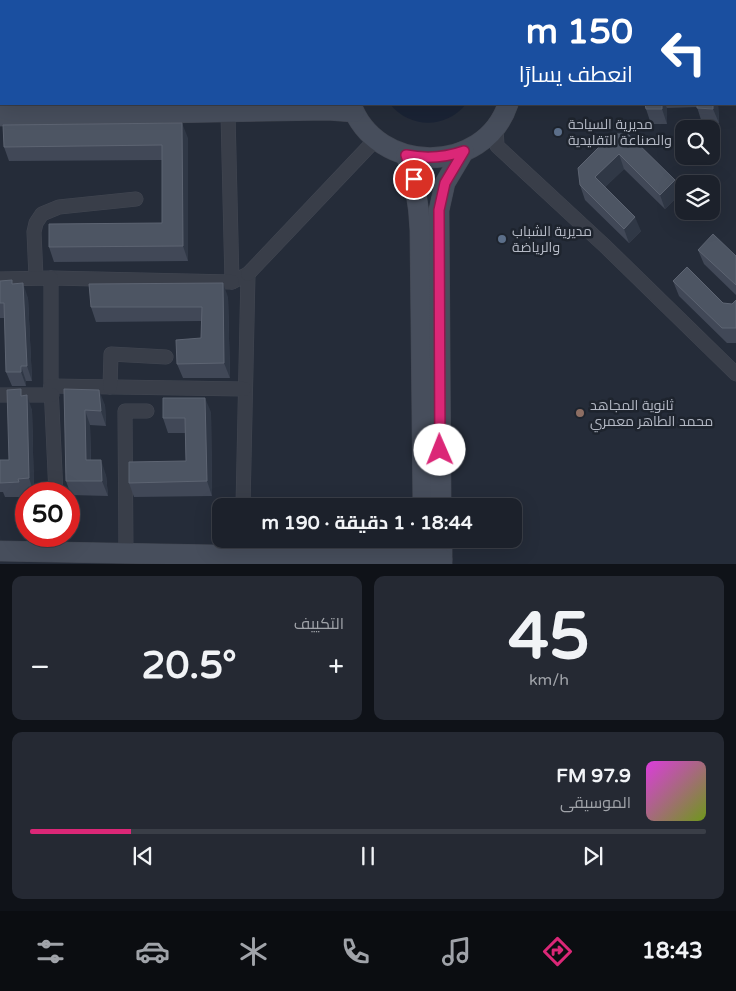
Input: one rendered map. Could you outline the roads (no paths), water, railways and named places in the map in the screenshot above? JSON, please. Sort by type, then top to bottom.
[{"type":"main road","points":[[0,116],[228,114],[353,108],[376,139],[406,155],[422,158],[444,158],[464,151],[482,141],[496,127],[507,105]]},
{"type":"main road","points":[[441,498],[439,210],[445,183],[464,151]]},
{"type":"main road","points":[[406,155],[418,196],[420,230],[423,498]]},
{"type":"main road","points":[[0,551],[33,547]]},
{"type":"main road","points":[[78,547],[126,554],[243,553],[433,561]]},
{"type":"main road","points":[[427,548],[433,561]]},
{"type":"main road","points":[[433,561],[438,548]]},
{"type":"street","points":[[228,114],[232,282]]},
{"type":"street","points":[[496,127],[497,146],[606,247],[736,374]]},
{"type":"street","points":[[0,280],[36,277],[232,282],[248,274],[376,139]]},
{"type":"street","points":[[36,277],[34,232],[36,223],[42,214],[59,207],[136,199]]},
{"type":"street","points":[[243,498],[248,274]]},
{"type":"street","points":[[51,278],[51,391],[55,482]]},
{"type":"street","points":[[110,387],[111,354],[166,357]]},
{"type":"street","points":[[0,396],[110,387],[244,389]]},
{"type":"street","points":[[126,554],[125,411],[147,410]]},
{"type":"water","points":[[391,105],[465,105],[458,112],[438,122],[418,122],[398,112]]},
{"type":"place","name":"مديرية السياحة والصناعة التقليدية","points":[[558,132]]},
{"type":"place","name":"مديرية الشباب والرياضة","points":[[502,239]]},
{"type":"place","name":"ثانوية المجاهد محمد الطاهر معمري","points":[[580,413]]}]
